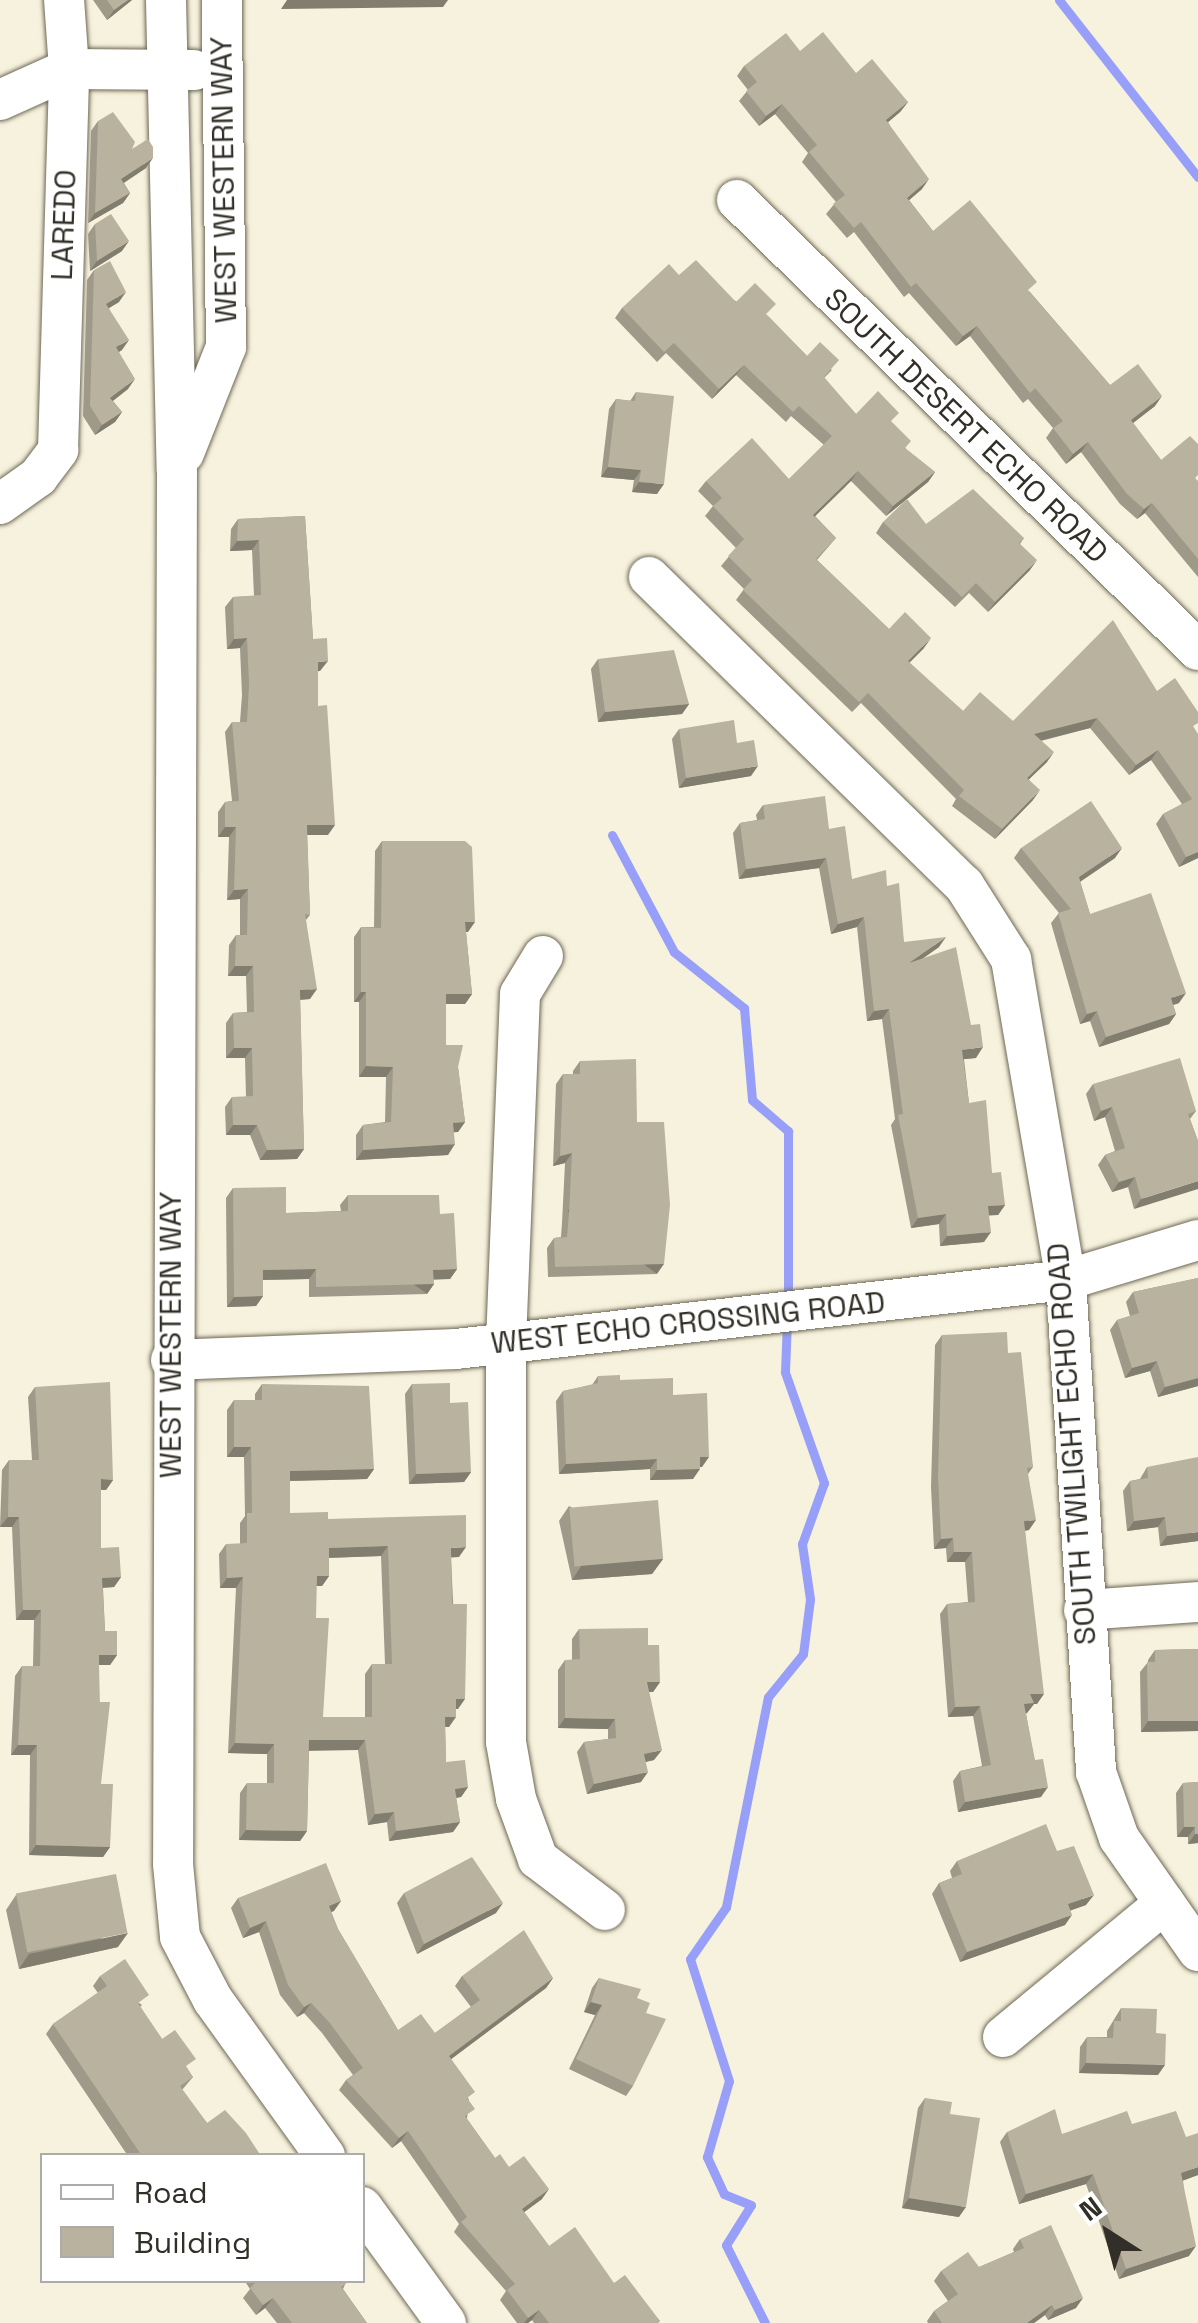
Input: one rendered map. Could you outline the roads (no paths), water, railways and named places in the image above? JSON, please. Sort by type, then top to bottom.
[{"type":"street","name":"LAREDO","points":[[0,504],[38,477],[58,450],[68,69],[64,0]]},
{"type":"street","name":"WEST WESTERN WAY","points":[[166,0],[177,471],[171,1360],[173,1864],[180,1937],[214,2000],[323,2153]]},
{"type":"street","name":"WEST WESTERN WAY","points":[[177,471],[226,347],[222,0]]},
{"type":"street","points":[[0,100],[68,69],[222,71]]},
{"type":"street","name":"SOUTH DESERT ECHO ROAD","points":[[737,200],[1198,650]]},
{"type":"street","name":"SOUTH TWILIGHT ECHO ROAD","points":[[649,578],[964,885],[997,932],[1022,998],[1066,1280],[1090,1732],[1103,1798],[1119,1838],[1198,1951]]},
{"type":"street","points":[[543,956],[520,994],[506,1344],[506,1742],[516,1800],[538,1859],[605,1910]]},
{"type":"street","name":"WEST ECHO CROSSING ROAD","points":[[171,1360],[506,1344],[1066,1280],[1198,1240]]},
{"type":"street","points":[[1084,1610],[1198,1602]]},
{"type":"street","points":[[1004,2036],[1165,1904]]},
{"type":"street","points":[[365,2211],[446,2323]]},
{"type":"waterway","points":[[1059,0],[1198,177]]},
{"type":"waterway","points":[[612,835],[674,952],[744,1008],[752,1100],[788,1131],[788,1301]]},
{"type":"waterway","points":[[765,2323],[726,2245],[751,2205],[724,2194],[707,2157],[729,2081],[690,1959],[726,1907],[768,1697],[803,1654],[810,1599],[802,1544],[824,1483],[785,1372],[787,1321]]}]
